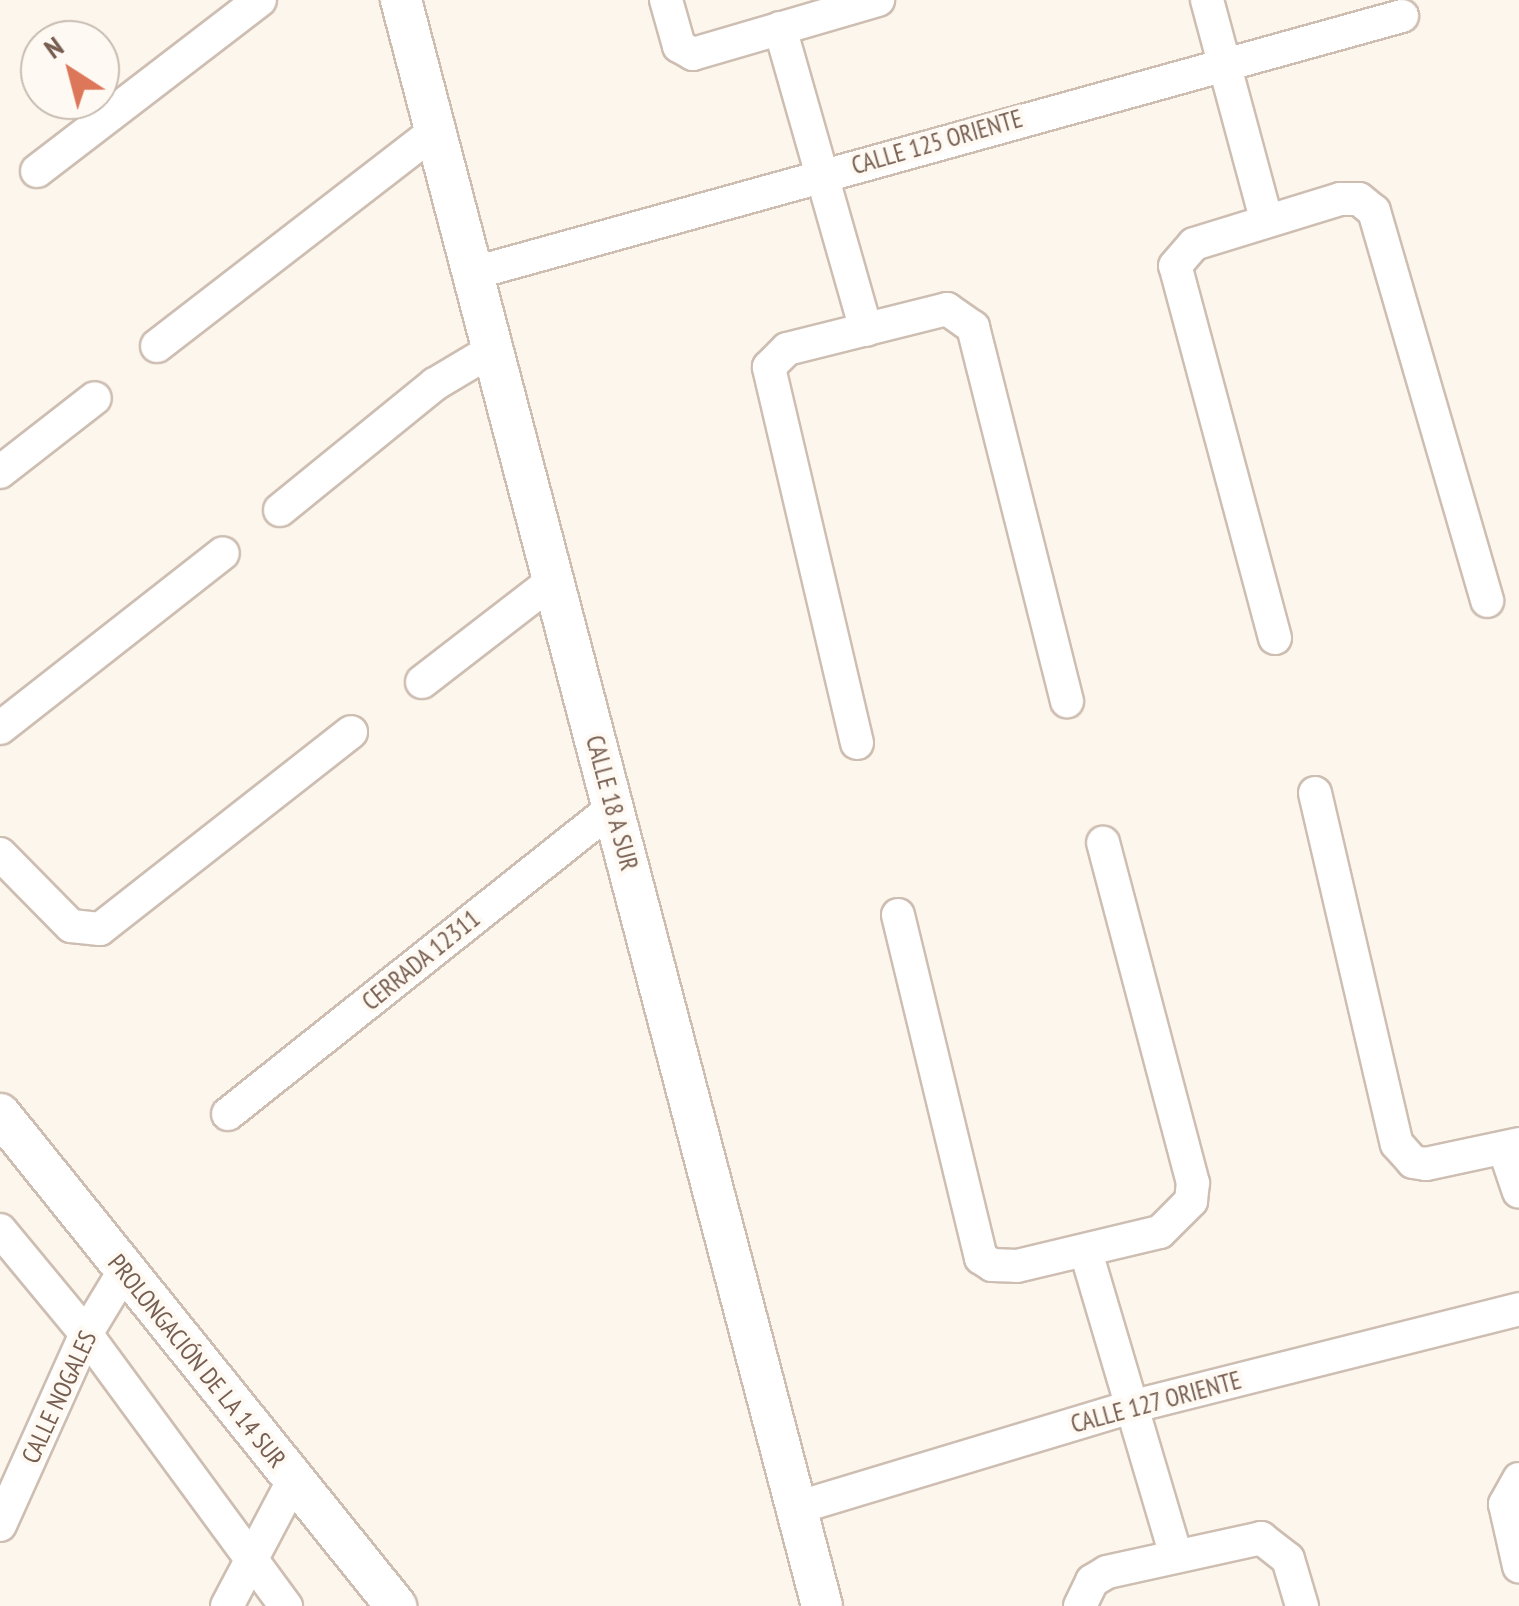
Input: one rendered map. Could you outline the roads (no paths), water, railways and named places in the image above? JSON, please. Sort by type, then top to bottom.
[{"type":"street","points":[[37,171],[260,0]]},
{"type":"street","name":"CALLE 18 A SUR","points":[[402,0],[822,1606]]},
{"type":"street","points":[[666,0],[685,52],[878,0]]},
{"type":"street","points":[[1207,0],[1266,219]]},
{"type":"street","name":"CALLE 125 ORIENTE","points":[[474,273],[1222,61],[1402,16]]},
{"type":"street","points":[[780,28],[818,176],[866,330]]},
{"type":"street","points":[[157,346],[438,128]]},
{"type":"street","points":[[1275,638],[1176,283],[1176,266],[1194,244],[1266,219],[1351,197],[1374,211],[1487,601]]},
{"type":"street","points":[[857,742],[768,378],[780,352],[948,309],[972,327],[1068,701]]},
{"type":"street","points":[[280,510],[435,384],[494,349]]},
{"type":"street","points":[[0,472],[95,398]]},
{"type":"street","points":[[0,728],[224,553]]},
{"type":"street","points":[[422,682],[554,580]]},
{"type":"street","points":[[0,854],[71,926],[100,929],[351,732]]},
{"type":"street","points":[[1315,793],[1397,1144],[1413,1162],[1426,1164],[1511,1146],[1519,1192]]},
{"type":"street","name":"CERRADA 12311","points":[[228,1114],[614,806]]},
{"type":"street","points":[[898,915],[975,1246],[992,1266],[1004,1268],[1160,1232],[1191,1201],[1193,1183],[1103,843]]},
{"type":"street","name":"PROLONGACIÓN DE LA 14 SUR","points":[[0,1114],[123,1272],[396,1606]]},
{"type":"street","points":[[0,1230],[86,1334],[286,1606]]},
{"type":"street","points":[[1086,1252],[1175,1553]]},
{"type":"street","name":"CALLE NOGALES","points":[[0,1525],[86,1334],[123,1272]]},
{"type":"street","name":"CALLE 127 ORIENTE","points":[[796,1508],[1134,1406],[1519,1309]]},
{"type":"street","points":[[1519,1478],[1505,1504],[1519,1566]]},
{"type":"street","points":[[227,1606],[248,1558],[294,1479]]},
{"type":"street","points":[[1080,1606],[1092,1581],[1107,1572],[1246,1538],[1273,1543],[1288,1559],[1302,1606]]}]
